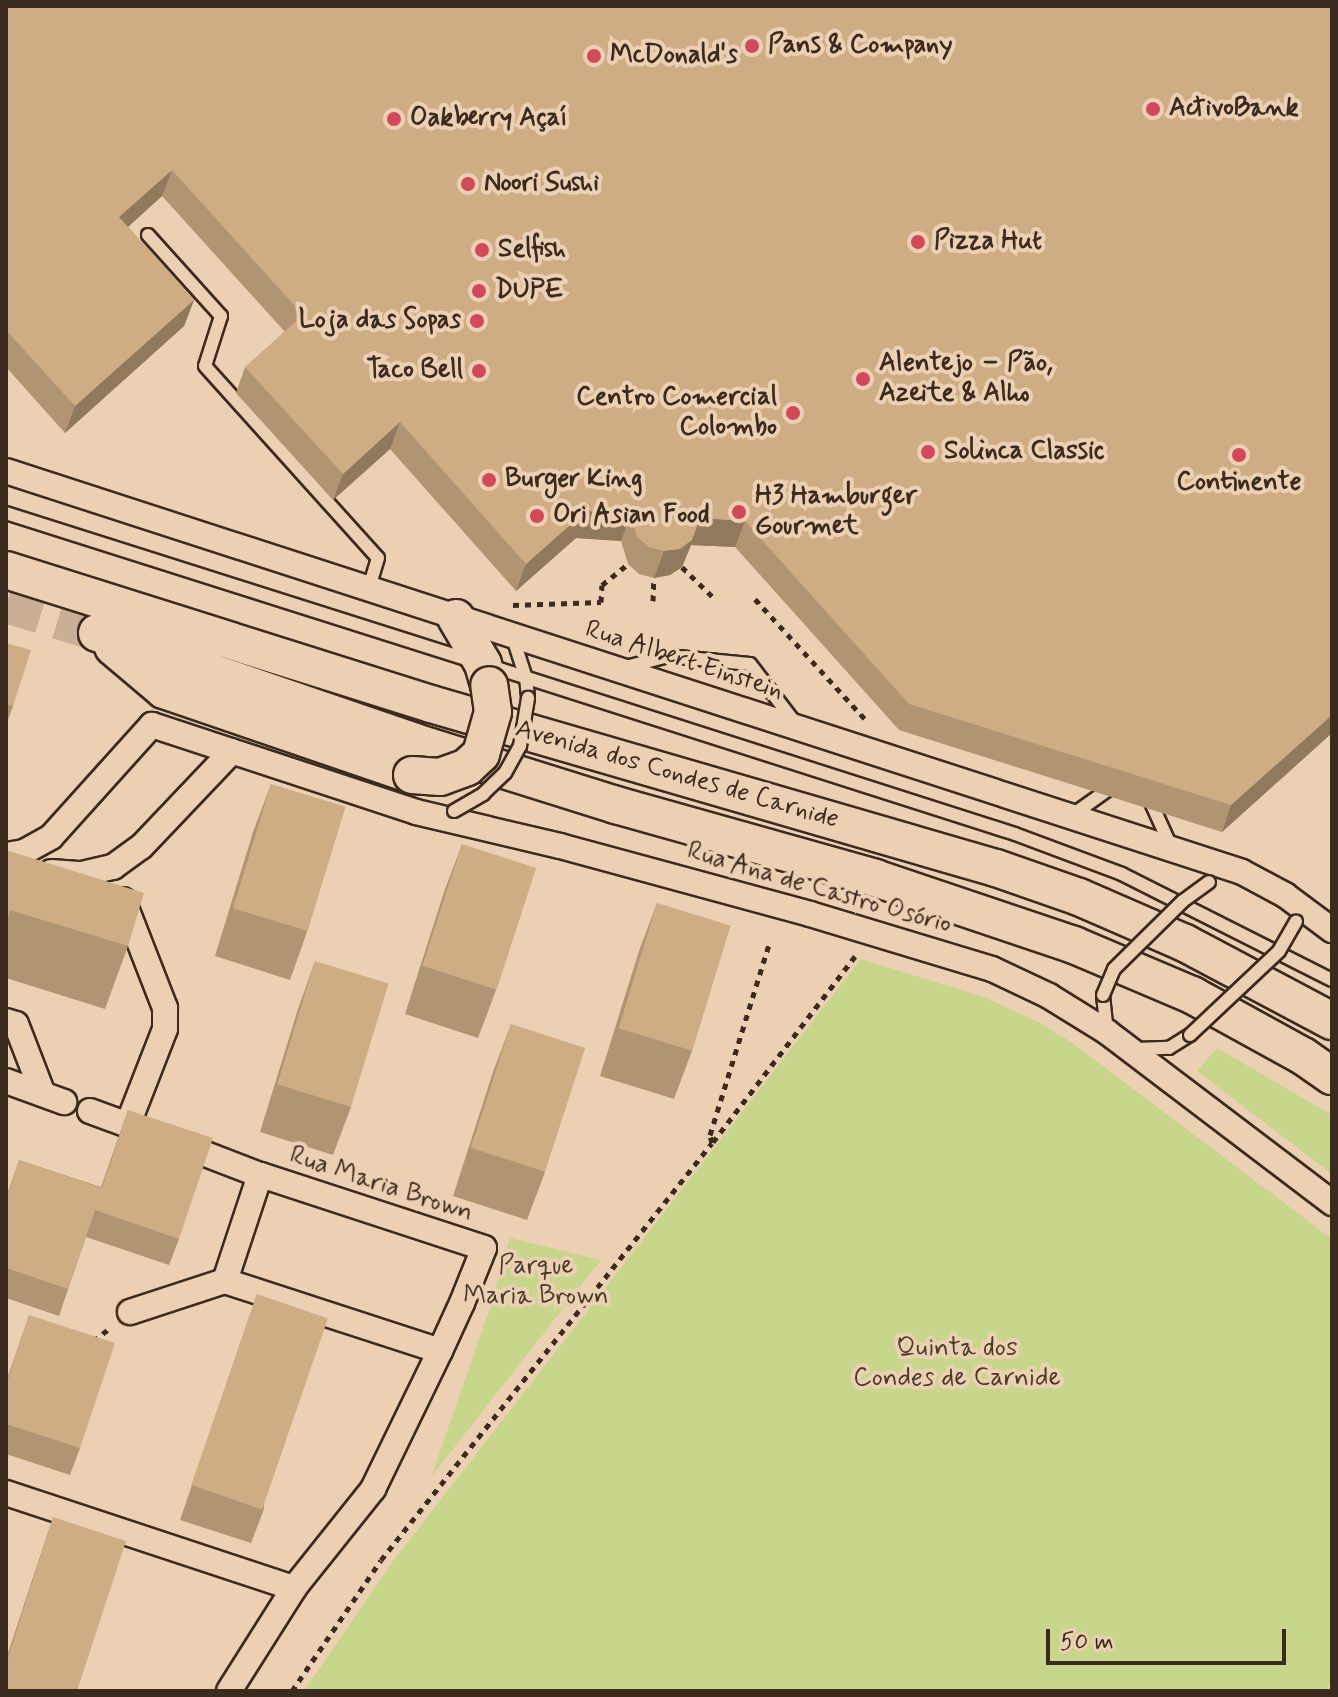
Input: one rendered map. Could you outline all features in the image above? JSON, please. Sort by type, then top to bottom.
[{"type":"main road","name":"Avenida dos Condes de Carnide","points":[[6,570],[431,704],[996,868],[1079,897],[1185,943],[1332,1021]]},
{"type":"main road","points":[[456,618],[486,674]]},
{"type":"main road","name":"Avenida dos Condes de Carnide","points":[[486,674],[493,712],[481,754],[467,767],[440,777],[412,775],[164,690],[97,633],[429,746],[875,878],[1074,945],[1192,995],[1303,1056],[1332,1076]]},
{"type":"street","name":"Rua Albert Einstein","points":[[6,471],[1242,872],[1300,914],[1332,930]]},
{"type":"street","name":"Rua Ana de Castro Osório","points":[[6,858],[51,837],[152,725],[416,812],[560,846],[925,947],[992,969],[1035,989],[1107,1032],[1332,1203]]},
{"type":"street","name":"Rua Ana de Castro Osório","points":[[6,858],[57,874],[82,874],[113,867],[141,847],[232,751]]},
{"type":"street","points":[[113,867],[165,1008],[165,1029],[128,1124]]},
{"type":"street","points":[[6,1021],[16,1024],[54,1098],[6,1081]]},
{"type":"street","points":[[90,1111],[260,1175]]},
{"type":"street","name":"Rua Maria Brown","points":[[225,1281],[260,1175],[484,1248],[440,1351],[373,1489],[294,1588],[229,1691]]},
{"type":"street","points":[[130,1312],[225,1281],[440,1351]]},
{"type":"street","points":[[6,1493],[294,1588]]},
{"type":"lane","points":[[148,235],[221,316],[205,366],[378,558],[368,590]]},
{"type":"lane","points":[[6,513],[486,674],[526,678],[1015,834],[1122,874],[1332,980]]},
{"type":"lane","points":[[416,812],[454,811],[483,794],[505,773],[520,746],[528,698],[526,678],[512,635]]},
{"type":"lane","points":[[618,669],[668,656],[750,664],[798,727]]},
{"type":"lane","points":[[1071,816],[1112,786],[1125,790]]},
{"type":"lane","points":[[1138,794],[1151,798],[1172,849]]},
{"type":"lane","points":[[1107,1032],[1103,995],[1114,969],[1183,901],[1209,882],[1242,872]]},
{"type":"lane","points":[[1129,1049],[1169,1048],[1190,1035],[1279,951],[1300,914]]},
{"type":"path","points":[[508,605],[601,602],[602,585],[628,564]]},
{"type":"path","points":[[682,567],[716,600]]},
{"type":"path","points":[[653,601],[654,578]]},
{"type":"path","points":[[755,599],[876,731]]},
{"type":"path","points":[[712,1143],[710,1135],[769,944]]},
{"type":"path","points":[[292,1691],[381,1560],[712,1143],[858,953]]},
{"type":"green space","name":"Quinta dos Condes de Carnide","points":[[861,959],[984,997],[1040,1023],[1071,1042],[1332,1239],[1332,1682],[1325,1691],[304,1691],[393,1561]]},
{"type":"green space","points":[[1217,1048],[1332,1115],[1332,1174],[1197,1071]]},
{"type":"green space","name":"Parque Maria Brown","points":[[510,1238],[601,1260],[431,1477],[489,1311]]},
{"type":"building","name":"Centro Comercial Colombo","points":[[6,6],[1332,6],[1332,715],[1231,805],[909,704],[745,521],[700,518],[692,540],[680,549],[664,551],[649,547],[637,537],[631,514],[586,511],[526,564],[400,422],[343,474],[245,367],[303,315],[172,170],[119,217],[194,300],[75,406],[6,330]]},
{"type":"building","points":[[6,643],[31,650],[13,706],[6,704]]},
{"type":"building","points":[[271,784],[346,807],[308,931],[233,908]]},
{"type":"building","points":[[462,844],[536,868],[497,990],[422,966]]},
{"type":"building","points":[[6,850],[144,893],[128,946],[10,910],[6,923]]},
{"type":"building","points":[[657,903],[731,926],[692,1051],[619,1028]]},
{"type":"building","points":[[315,961],[389,984],[351,1107],[277,1084]]},
{"type":"building","points":[[511,1024],[585,1048],[545,1172],[471,1148]]},
{"type":"building","points":[[128,1110],[213,1138],[179,1239],[95,1210],[68,1289],[6,1268],[6,1201],[19,1160],[102,1188]]},
{"type":"building","points":[[257,1294],[328,1318],[262,1509],[191,1485]]},
{"type":"building","points":[[29,1315],[115,1343],[80,1448],[6,1424],[6,1385]]},
{"type":"building","points":[[53,1517],[126,1541],[77,1691],[6,1691],[6,1664]]},
{"type":"tunnel","points":[[6,605],[97,633]]},
{"type":"place","name":"Pans & Company","points":[[752,46]]},
{"type":"place","name":"McDonald's","points":[[594,56]]},
{"type":"place","name":"ActivoBank","points":[[1153,109]]},
{"type":"place","name":"Oakberry Açaí","points":[[394,119]]},
{"type":"place","name":"Noori Sushi","points":[[468,184]]},
{"type":"place","name":"Pizza Hut","points":[[918,242]]},
{"type":"place","name":"Selfish","points":[[482,250]]},
{"type":"place","name":"DUPE","points":[[479,291]]},
{"type":"place","name":"Loja das Sopas","points":[[477,321]]},
{"type":"place","name":"Taco Bell","points":[[479,371]]},
{"type":"place","name":"Alentejo – Pão, Azeite & Alho","points":[[863,379]]},
{"type":"place","name":"Centro Comercial Colombo","points":[[793,413]]},
{"type":"place","name":"Solinca Classic","points":[[928,452]]},
{"type":"place","name":"Continente","points":[[1239,455]]},
{"type":"place","name":"Burger King","points":[[489,480]]},
{"type":"place","name":"H3 Hamburger Gourmet","points":[[739,512]]},
{"type":"place","name":"Ori Asian Food","points":[[537,516]]}]
